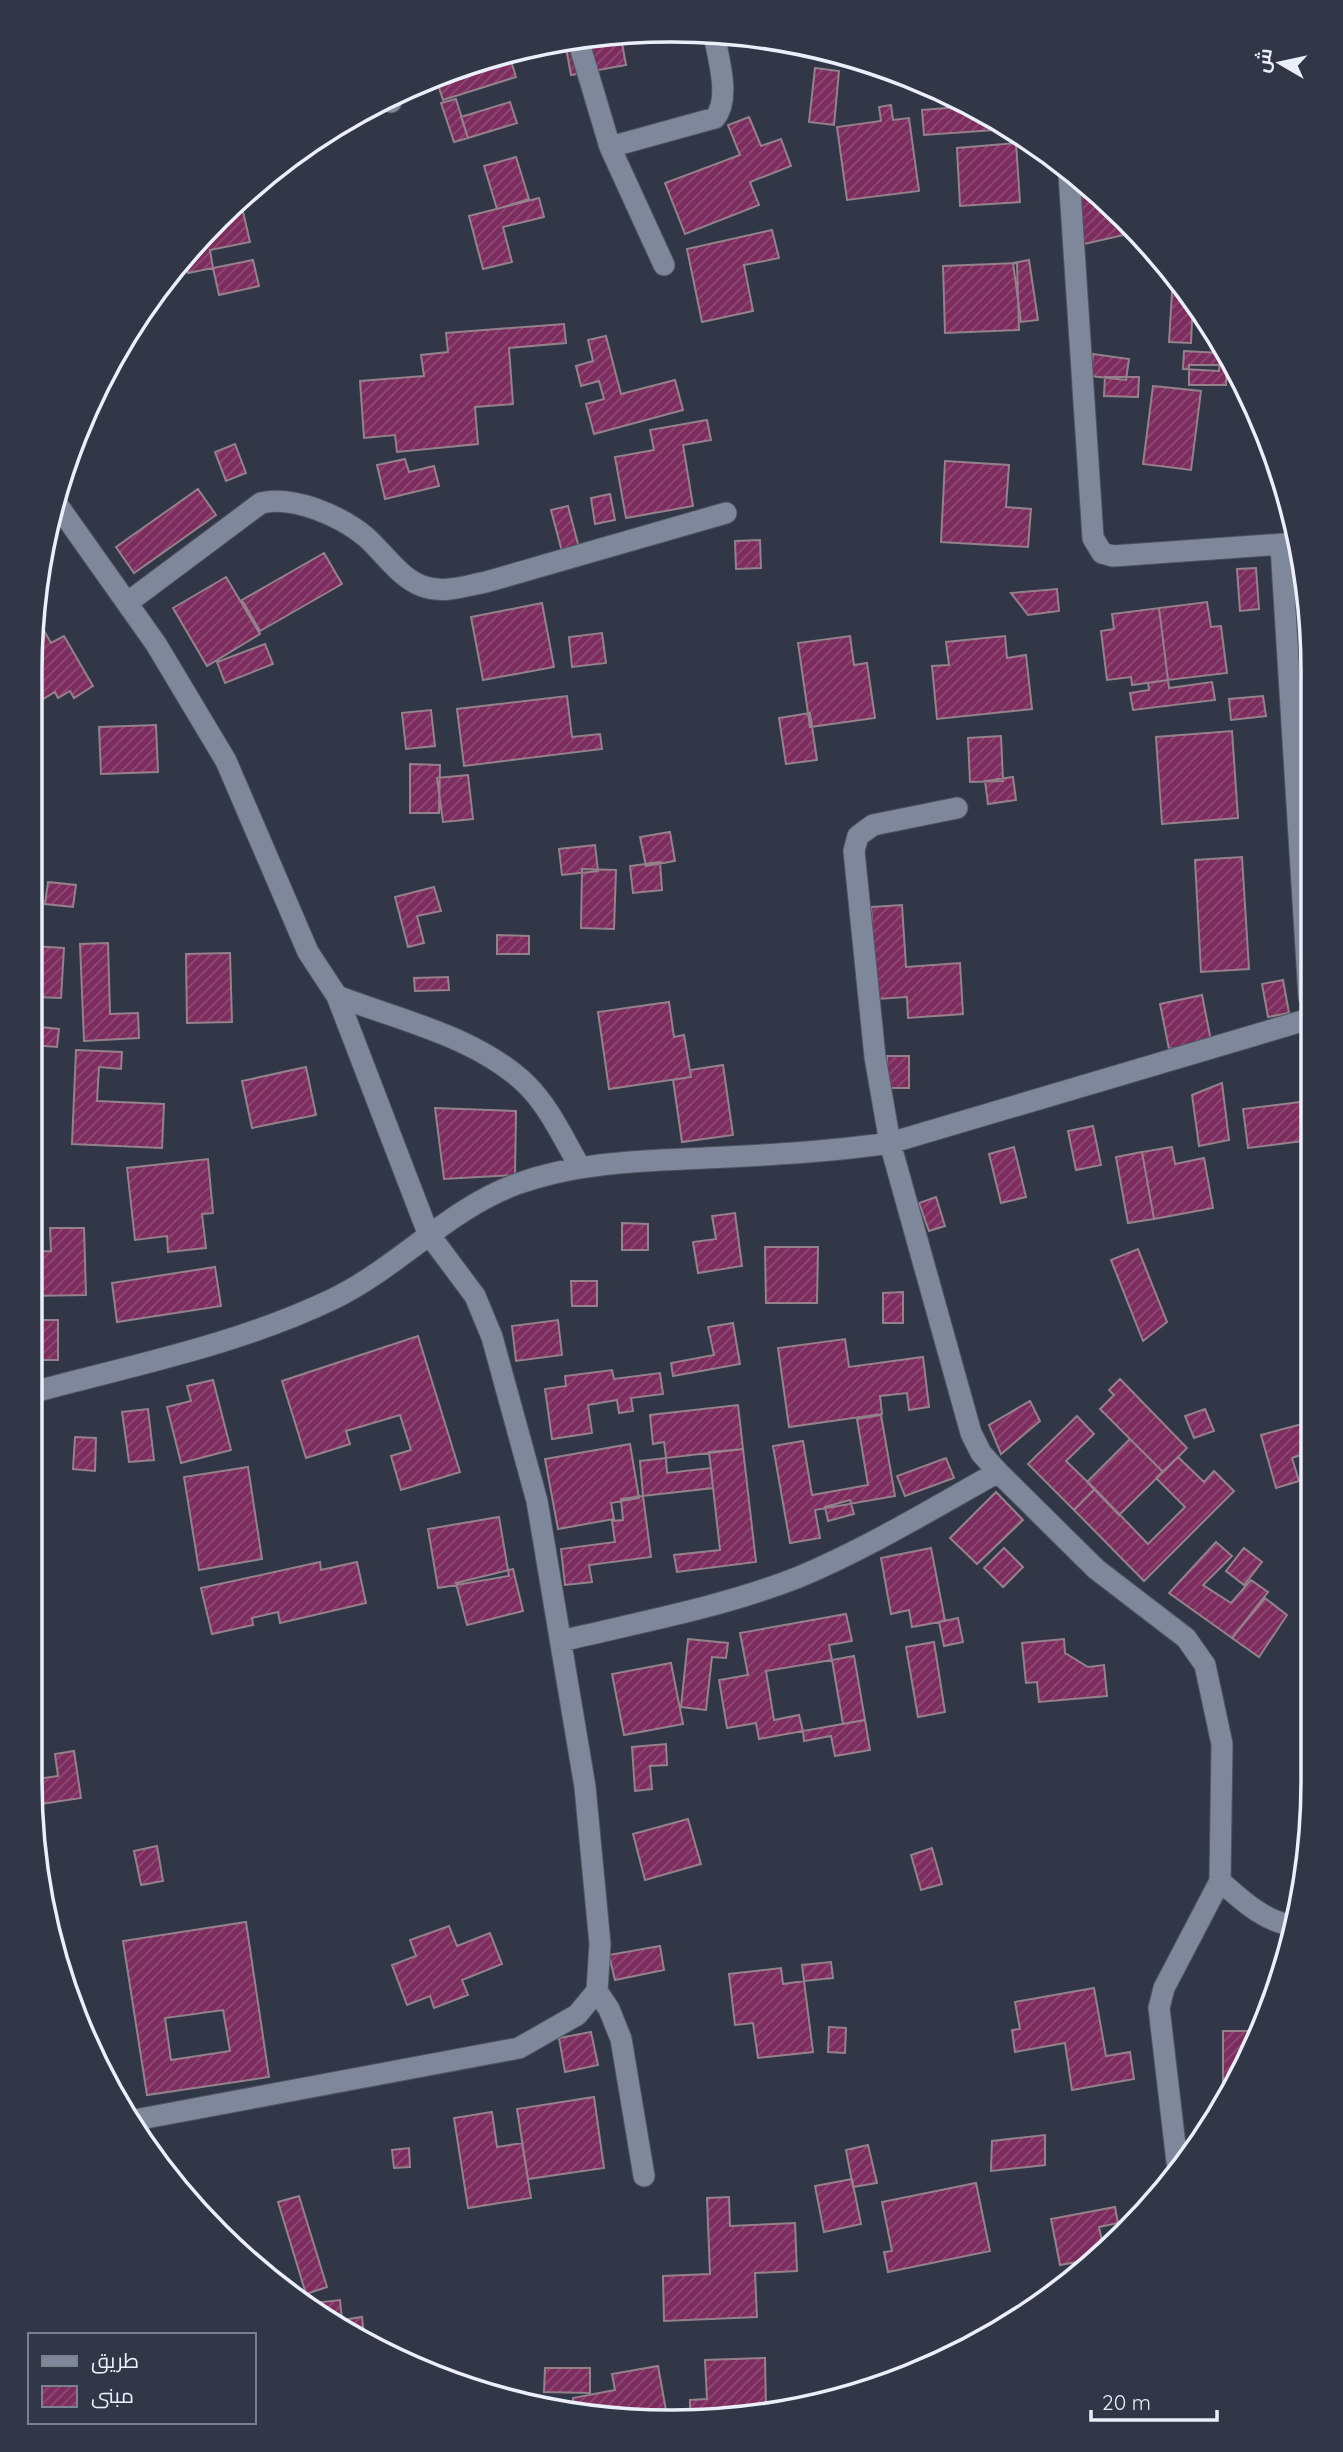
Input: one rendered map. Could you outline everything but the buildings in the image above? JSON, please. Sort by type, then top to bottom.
[{"type":"street","points":[[610,148],[715,118],[722,106],[723,95],[715,43]]},
{"type":"street","points":[[581,48],[610,148],[664,265]]},
{"type":"street","points":[[1070,184],[1093,538],[1097,547],[1113,556],[1288,544]]},
{"type":"street","points":[[127,603],[261,503],[273,500],[289,501],[344,523],[364,535],[405,576],[434,589],[453,589],[486,582],[726,513]]},
{"type":"street","points":[[62,512],[127,603],[226,761],[308,952],[337,996],[428,1233],[475,1296],[492,1337],[537,1501],[584,1787],[600,1944],[597,1991],[577,2015],[519,2048],[141,2119]]},
{"type":"street","points":[[1289,551],[1301,816]]},
{"type":"street","points":[[957,808],[873,825],[858,836],[854,851],[875,1056],[890,1143],[960,1400],[981,1453],[1096,1569],[1186,1638],[1205,1665],[1222,1744],[1220,1881],[1164,1988],[1159,2008],[1176,2156]]},
{"type":"street","points":[[337,996],[455,1041],[489,1057],[527,1085],[552,1119],[579,1167]]},
{"type":"street","points":[[42,1390],[262,1330],[335,1298],[391,1265],[428,1233],[514,1185],[579,1167],[620,1162],[824,1152],[890,1143],[1301,1021]]},
{"type":"street","points":[[561,1641],[708,1605],[797,1577],[870,1544],[998,1472]]},
{"type":"street","points":[[1220,1881],[1253,1908],[1284,1924]]},
{"type":"street","points":[[597,1991],[609,2009],[621,2039],[645,2176]]}]
